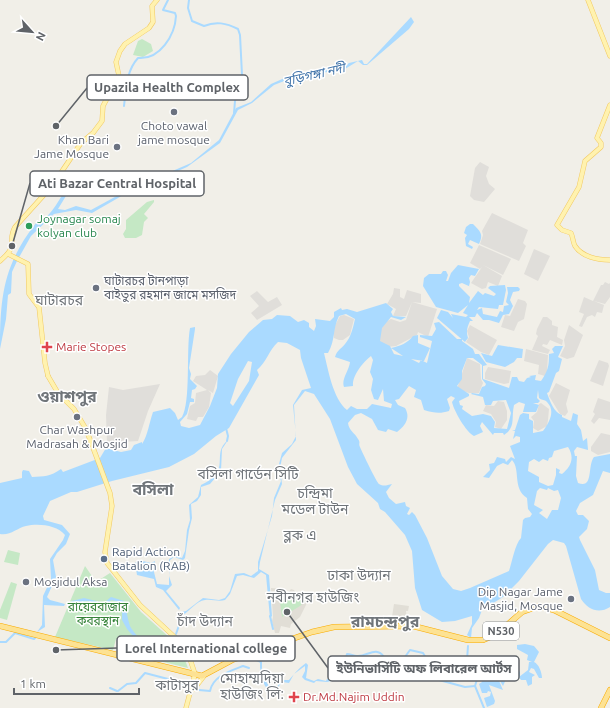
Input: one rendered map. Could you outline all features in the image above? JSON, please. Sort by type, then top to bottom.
[{"type":"highway","name":"N530","points":[[204,676],[232,660],[312,632],[334,627],[412,626],[468,640],[482,640],[497,634],[522,612],[539,606],[552,608],[610,638]]},
{"type":"highway","points":[[0,626],[204,676]]},
{"type":"highway","points":[[602,708],[610,690]]},
{"type":"highway","points":[[602,708],[610,696]]},
{"type":"main road","points":[[0,261],[10,256],[14,244],[12,232],[16,226],[55,183],[83,142],[93,133],[102,121],[104,106],[119,76],[116,62],[120,50],[125,44],[150,28],[153,22],[152,6],[157,0]]},
{"type":"main road","points":[[588,0],[610,56]]},
{"type":"main road","points":[[610,105],[597,138],[602,145],[585,161],[581,183],[557,225],[571,234],[574,246],[581,251],[596,259],[610,260]]},
{"type":"main road","points":[[10,256],[28,264],[30,294],[39,307],[45,363],[48,376],[58,393],[74,410],[83,424],[92,441],[109,490],[112,510],[106,548],[108,564],[140,605],[180,642],[190,659],[196,674],[194,690]]},
{"type":"main road","points":[[187,708],[196,674]]},
{"type":"main road","points":[[188,702],[204,676]]},
{"type":"shaded area","points":[[480,162],[489,167],[486,176],[489,184],[495,189],[484,202],[474,200],[470,196],[475,168]]},
{"type":"shaded area","points":[[492,213],[528,230],[523,243],[526,246],[519,261],[480,244],[483,235],[482,231]]},
{"type":"shaded area","points":[[479,245],[511,259],[503,275],[483,265],[502,276],[498,286],[488,282],[486,288],[482,289],[471,283],[482,267],[480,269],[470,263]]},
{"type":"shaded area","points":[[534,249],[550,256],[538,281],[524,274]]},
{"type":"shaded area","points":[[605,282],[610,283],[610,297],[605,304],[594,301],[604,305],[602,313],[597,312],[595,317],[592,315],[587,317],[582,327],[579,326],[584,314],[579,312],[584,297],[593,301],[601,285]]},
{"type":"shaded area","points":[[394,288],[400,289],[400,297],[404,299],[407,290],[421,294],[421,303],[412,302],[406,316],[393,316],[396,309],[387,304],[393,294]]},
{"type":"shaded area","points":[[257,291],[268,302],[277,297],[282,305],[257,320],[251,313],[259,306],[250,296]]},
{"type":"shaded area","points":[[518,299],[525,301],[527,304],[524,319],[518,322],[514,331],[501,327],[505,315],[510,316]]},
{"type":"shaded area","points":[[412,302],[437,309],[428,337],[418,332],[417,335],[396,346],[387,347],[378,342],[381,324],[391,319],[400,322],[406,320]]},
{"type":"shaded area","points":[[344,315],[354,319],[350,335],[343,340],[339,340],[334,338],[333,329],[340,316]]},
{"type":"shaded area","points":[[543,317],[547,317],[552,321],[552,325],[558,327],[557,337],[563,340],[562,345],[550,340],[547,345],[543,344],[542,346],[550,350],[548,354],[532,350],[538,336],[536,334],[537,329]]},
{"type":"shaded area","points":[[470,325],[497,340],[489,355],[481,352],[466,342],[469,337],[467,331]]},
{"type":"shaded area","points":[[569,325],[583,335],[574,357],[567,359],[560,356],[565,346],[564,340]]},
{"type":"shaded area","points":[[526,349],[548,355],[547,372],[545,376],[538,374],[539,365],[524,361]]},
{"type":"shaded area","points":[[467,358],[480,364],[481,379],[483,383],[479,393],[469,393],[457,389]]},
{"type":"shaded area","points":[[599,360],[608,363],[609,366],[603,386],[590,381]]},
{"type":"shaded area","points":[[488,367],[511,371],[509,383],[504,384],[485,379],[485,373]]},
{"type":"shaded area","points":[[210,370],[218,376],[213,393],[208,390],[211,393],[209,407],[203,417],[198,417],[196,421],[187,419],[190,406],[195,403],[196,393],[207,390],[193,381],[196,376],[205,375]]},
{"type":"shaded area","points":[[556,383],[570,390],[566,404],[568,412],[565,416],[560,414],[549,396]]},
{"type":"shaded area","points":[[160,384],[148,411],[138,441],[107,443],[106,415],[109,387],[123,390]]},
{"type":"shaded area","points":[[598,398],[610,402],[610,420],[599,418],[594,424],[591,421],[595,414],[593,412]]},
{"type":"shaded area","points":[[498,401],[504,402],[507,411],[507,420],[501,429],[495,427],[496,422],[491,414],[483,411],[486,405],[494,406]]},
{"type":"shaded area","points":[[541,403],[549,409],[548,420],[547,426],[538,431],[533,428],[534,421],[531,417],[537,412],[539,404]]},
{"type":"shaded area","points":[[601,433],[610,435],[610,452],[598,455],[591,451],[591,447]]},
{"type":"shaded area","points":[[271,588],[283,589],[284,594],[287,594],[291,589],[294,590],[299,599],[308,601],[300,617],[291,624],[290,628],[281,626],[279,633],[275,633],[272,621]]},
{"type":"shaded area","points":[[394,604],[409,606],[408,611],[406,611],[407,622],[391,623]]},
{"type":"green space","points":[[142,39],[151,44],[153,51],[143,57],[133,55],[138,41]]},
{"type":"green space","points":[[154,200],[144,214],[148,218],[144,222],[142,235],[136,238],[125,238],[123,234],[126,229],[126,220],[147,202]]},
{"type":"green space","points":[[8,550],[20,553],[18,565],[4,562]]},
{"type":"green space","name":"রায়েরবাজার কবরস্থান","points":[[85,566],[96,582],[110,573],[141,612],[180,647],[188,668],[139,656],[141,645],[116,639],[113,650],[55,637]]},
{"type":"green space","points":[[11,582],[17,584],[7,620],[0,618],[0,610]]},
{"type":"green space","points":[[290,592],[294,594],[293,596],[296,594],[300,599],[305,601],[300,606],[282,617],[280,602],[284,597],[292,597]]},
{"type":"water","name":"বুড়িগঙ্গা নদী","points":[[411,17],[414,22],[409,29],[367,65],[363,65],[358,61],[345,69],[292,78],[274,85],[252,103],[238,110],[220,143],[187,167],[125,194],[92,213],[76,210],[54,214],[31,236],[12,272],[11,293],[8,295],[6,319],[0,349],[3,298],[10,268],[16,253],[36,223],[41,222],[49,214],[66,188],[69,188],[69,191],[58,209],[65,210],[76,206],[91,210],[124,192],[191,163],[219,140],[236,108],[251,102],[271,84],[289,76],[335,67],[342,69],[349,63],[362,60],[364,64],[367,64]]},
{"type":"water","points":[[470,224],[475,226],[481,235],[479,244],[470,240],[468,244],[473,247],[472,249],[466,246],[465,238],[467,235],[464,233],[466,227]]},
{"type":"water","points":[[458,265],[479,269],[475,276],[471,275],[469,278],[469,286],[471,287],[462,283],[459,284],[459,286],[470,297],[469,303],[478,291],[483,295],[485,293],[494,296],[496,294],[488,288],[490,286],[505,285],[506,290],[503,305],[499,305],[498,309],[479,307],[477,310],[482,308],[483,314],[497,317],[500,311],[503,312],[504,306],[509,305],[506,302],[508,293],[507,287],[518,287],[520,289],[519,291],[513,292],[510,300],[513,306],[509,314],[503,315],[499,323],[483,320],[477,313],[475,317],[469,317],[473,321],[470,321],[468,326],[468,338],[465,342],[437,318],[441,310],[448,312],[453,318],[451,314],[466,317],[468,315],[463,313],[468,305],[458,313],[436,307],[423,286],[424,278],[429,274],[441,274],[443,271],[446,271],[448,275],[446,281],[448,281],[451,273]]},
{"type":"water","points":[[386,303],[393,309],[391,312],[393,316],[406,317],[401,320],[391,317],[382,328],[380,341],[391,348],[404,344],[413,336],[418,335],[418,343],[430,348],[423,361],[427,363],[432,341],[420,337],[420,335],[432,336],[436,329],[434,323],[439,322],[457,339],[462,339],[462,341],[473,349],[475,354],[479,354],[487,365],[483,366],[483,379],[509,388],[512,377],[517,377],[519,381],[524,382],[527,378],[531,377],[529,376],[536,375],[535,380],[541,381],[548,368],[549,354],[554,353],[552,349],[555,346],[563,346],[558,357],[562,359],[559,371],[556,373],[549,392],[547,393],[553,406],[559,414],[562,415],[562,417],[571,421],[573,413],[578,415],[577,424],[581,430],[583,441],[587,438],[588,450],[577,447],[574,451],[575,456],[577,456],[576,476],[578,483],[583,484],[588,480],[594,457],[610,454],[610,473],[603,471],[593,495],[580,503],[576,511],[578,515],[583,515],[589,521],[587,529],[579,537],[595,570],[599,590],[610,593],[610,607],[602,610],[594,610],[584,603],[581,599],[566,546],[564,543],[553,540],[548,544],[519,581],[503,597],[482,610],[479,618],[472,628],[471,638],[467,635],[472,624],[472,616],[455,621],[442,622],[422,610],[415,588],[412,551],[405,535],[385,512],[380,509],[378,503],[357,484],[348,467],[330,419],[314,394],[305,391],[294,405],[295,430],[293,405],[302,390],[311,388],[301,358],[300,350],[287,343],[278,342],[257,370],[259,375],[229,428],[216,436],[194,454],[169,467],[112,481],[77,492],[71,492],[50,501],[43,516],[44,520],[62,525],[70,534],[66,544],[57,553],[53,560],[56,577],[47,597],[50,600],[65,604],[64,606],[44,605],[45,627],[37,632],[42,625],[43,596],[51,579],[50,559],[65,535],[52,527],[36,525],[23,527],[7,534],[0,534],[0,483],[22,478],[23,470],[29,471],[32,477],[50,475],[61,469],[63,472],[100,458],[106,448],[121,452],[131,450],[134,445],[142,442],[142,444],[153,412],[170,408],[175,413],[178,420],[182,417],[185,410],[186,400],[190,328],[195,327],[189,368],[191,374],[190,379],[197,386],[192,390],[191,398],[194,399],[194,402],[190,402],[187,414],[180,422],[181,426],[189,428],[200,425],[217,388],[218,374],[231,354],[249,332],[263,320],[272,319],[277,315],[290,316],[298,322],[304,320],[309,323],[309,327],[314,331],[316,326],[315,319],[330,321],[334,317],[334,312],[341,308],[342,310],[347,309],[357,312]],"holes":[[[346,314],[355,319],[349,338],[335,357],[350,362],[344,378],[344,387],[353,386],[354,378],[371,356],[373,360],[370,372],[373,379],[371,390],[374,399],[378,400],[383,389],[384,401],[392,404],[391,408],[372,404],[367,409],[357,409],[351,406],[347,410],[338,399],[329,375],[324,353],[328,353],[339,316]],[[391,348],[403,356],[394,354]],[[467,358],[473,358],[482,365],[482,379],[486,384],[482,387],[479,394],[471,394],[483,397],[485,405],[491,405],[493,401],[506,400],[511,413],[507,429],[494,428],[495,422],[491,416],[483,414],[472,416],[462,409],[463,406],[460,405],[459,401],[469,396],[469,394],[457,386],[462,379],[462,371]],[[411,359],[421,360],[419,363]],[[248,361],[252,362],[249,381],[233,406],[230,403],[238,379]],[[409,386],[416,390],[414,397],[421,400],[424,410],[440,413],[449,411],[450,408],[447,399],[451,396],[455,398],[452,402],[458,416],[467,430],[474,436],[483,432],[480,426],[482,422],[493,435],[494,433],[503,433],[504,435],[512,426],[514,405],[519,402],[525,404],[523,412],[536,412],[539,405],[533,403],[538,403],[540,401],[537,398],[538,390],[539,398],[546,401],[550,406],[551,417],[543,431],[533,433],[533,421],[529,419],[529,414],[523,413],[520,415],[515,430],[512,430],[515,431],[513,439],[516,436],[520,437],[520,442],[510,446],[515,459],[511,457],[506,462],[505,459],[497,457],[494,463],[489,464],[490,470],[483,477],[489,478],[497,466],[503,463],[508,465],[512,460],[515,464],[518,484],[522,494],[527,498],[528,509],[532,514],[530,517],[523,520],[521,538],[515,549],[509,571],[461,591],[453,589],[442,576],[427,538],[415,515],[412,512],[409,515],[407,514],[410,508],[406,506],[405,502],[396,504],[389,498],[386,492],[392,484],[386,486],[379,484],[359,446],[359,440],[348,423],[355,415],[361,413],[372,419],[378,430],[386,432],[388,429],[397,432],[405,424],[407,412],[405,408],[398,405],[395,400],[399,399]],[[568,447],[572,459],[570,465],[562,474],[559,473],[560,470],[556,468],[556,475],[553,485],[548,486],[539,482],[539,477],[528,471],[529,462],[534,459],[539,462],[543,459],[548,461],[549,458],[552,457],[554,451]],[[540,488],[547,490],[548,488],[554,491],[558,490],[561,498],[558,510],[552,510],[547,519],[539,513],[543,510],[534,505],[537,491]]]},
{"type":"water","points":[[498,345],[523,349],[522,358],[517,358],[514,362],[505,367],[486,362],[481,353],[492,356]]},
{"type":"water","points":[[296,436],[296,440],[282,458],[280,468],[282,484],[273,509],[274,498],[281,481],[278,469],[282,453],[292,444]]},
{"type":"water","points":[[228,440],[222,449],[221,471],[210,484],[201,487],[201,495],[197,501],[191,504],[192,518],[185,558],[183,560],[174,557],[170,560],[169,576],[169,559],[175,556],[182,558],[185,551],[187,530],[190,520],[189,505],[198,497],[201,485],[211,480],[216,474],[219,468],[221,451],[223,445]]},
{"type":"water","points":[[268,530],[259,569],[269,575],[272,616],[270,618],[266,575],[261,572],[254,578],[243,575],[237,576],[230,594],[225,600],[202,601],[183,615],[181,612],[186,611],[203,598],[219,600],[225,598],[230,591],[235,574],[244,573],[251,576],[258,571],[258,562]]},
{"type":"water","points":[[139,560],[151,563],[155,561],[154,572],[157,584],[169,585],[169,576],[172,585],[166,591],[180,608],[179,610],[163,590],[156,587],[154,579],[137,575],[135,563]]},
{"type":"water","points":[[111,597],[124,601],[132,630],[159,655],[163,656],[171,640],[174,643],[167,657],[162,660],[148,653],[127,629],[122,620],[122,605],[120,602],[111,600],[106,607],[87,601],[70,605],[72,601],[84,598],[104,603]]},
{"type":"water","points":[[525,644],[534,646],[539,652],[534,662],[539,667],[542,676],[542,678],[539,678],[534,669],[531,668],[529,672],[535,675],[532,677],[532,684],[528,686],[526,680],[521,680],[519,677],[528,670],[529,662],[532,662],[527,660],[528,655],[517,649],[517,645]]},
{"type":"water","points":[[306,663],[308,665],[306,678],[314,681],[318,679],[326,681],[327,679],[340,679],[327,682],[316,681],[314,683],[305,680],[302,677],[305,671],[305,666],[294,674]]},
{"type":"water","points":[[498,664],[509,669],[518,670],[520,672],[520,676],[508,675],[503,686],[497,676],[503,690],[489,685],[495,701],[494,704],[487,707],[484,698],[490,696],[491,692],[488,691],[487,693],[482,693],[479,684],[482,682],[485,671],[495,673],[494,669]]},
{"type":"water","points":[[261,666],[263,677],[273,692],[282,680],[289,680],[294,674],[289,683],[282,682],[272,695],[263,681],[260,670]]},
{"type":"waterway","points":[[124,106],[127,81],[134,63],[138,58],[146,58],[159,51],[165,45],[173,31],[176,16],[175,13],[163,10],[168,0]]},
{"type":"waterway","points":[[189,0],[188,8],[192,21],[204,26],[221,23],[238,29],[240,35],[242,75],[235,101],[234,113]]},
{"type":"waterway","points":[[226,428],[228,436],[227,441]]},
{"type":"waterway","points":[[176,634],[183,614]]},
{"type":"waterway","points":[[270,616],[273,629]]},
{"type":"waterway","points":[[0,642],[6,642],[15,633],[34,639],[36,637]]},
{"type":"waterway","points":[[468,646],[467,660],[480,669],[475,686],[484,708]]},
{"type":"waterway","points":[[336,680],[341,676],[347,654],[361,656],[371,652],[378,652],[384,657],[376,666],[376,670],[384,671],[390,664],[402,661],[410,650],[423,653],[439,680],[465,687],[475,686]]},
{"type":"waterway","points":[[254,659],[261,662],[261,668]]},
{"type":"waterway","points":[[199,690],[210,691],[215,681],[223,675],[243,666],[249,668]]},
{"type":"waterway","points":[[118,691],[127,684],[136,683],[145,673],[190,687]]},
{"type":"waterway","points":[[110,688],[117,691]]},
{"type":"place","name":"Choto vawal jame mosque","points":[[174,112]]},
{"type":"place","name":"Upazila Health Complex","points":[[56,126]]},
{"type":"place","name":"Khan Bari Jame Mosque","points":[[117,147]]},
{"type":"place","name":"Joynagar somaj kolyan club","points":[[29,226]]},
{"type":"place","name":"Ati Bazar Central Hospital","points":[[12,246]]},
{"type":"place","name":"ঘাটারচর টানপাড়া বাইতুর রহমান জামে মসজিদ","points":[[96,288]]},
{"type":"place","name":"Marie Stopes","points":[[47,347]]},
{"type":"place","name":"Char Washpur Madrasah & Mosjid","points":[[77,417]]},
{"type":"place","name":"Rapid Action Batalion (RAB)","points":[[104,559]]},
{"type":"place","name":"Mosjidul Aksa","points":[[26,582]]},
{"type":"place","name":"Dip Nagar Jame Masjid, Mosque","points":[[571,599]]},
{"type":"place","name":"ইউনিভার্সিটি অফ লিবারেল আর্টস","points":[[287,612]]},
{"type":"place","name":"Lorel International college","points":[[56,650]]},
{"type":"place","name":"Dr.Md.Najim Uddin","points":[[294,697]]},
{"type":"district","name":"ঘাটারচর","points":[[59,300]]},
{"type":"district","name":"ওয়াশপুর","points":[[67,396]]},
{"type":"district","name":"বসিলা গার্ডেন সিটি","points":[[248,474]]},
{"type":"district","name":"বসিলা","points":[[153,489]]},
{"type":"district","name":"চন্দ্রিমা মডেল টাউন","points":[[315,502]]},
{"type":"district","name":"ব্লক এ","points":[[300,535]]},
{"type":"district","name":"ঢাকা উদ্যান","points":[[359,575]]},
{"type":"district","name":"নবীনগর হাউজিং","points":[[313,597]]},
{"type":"district","name":"চাঁদ উদ্যান","points":[[205,621]]},
{"type":"district","name":"রামচন্দ্রপুর","points":[[385,621]]},
{"type":"district","name":"কাটাসুর","points":[[177,685]]},
{"type":"district","name":"মোহাম্মদিয়া হাউজিং লি:","points":[[252,686]]}]
